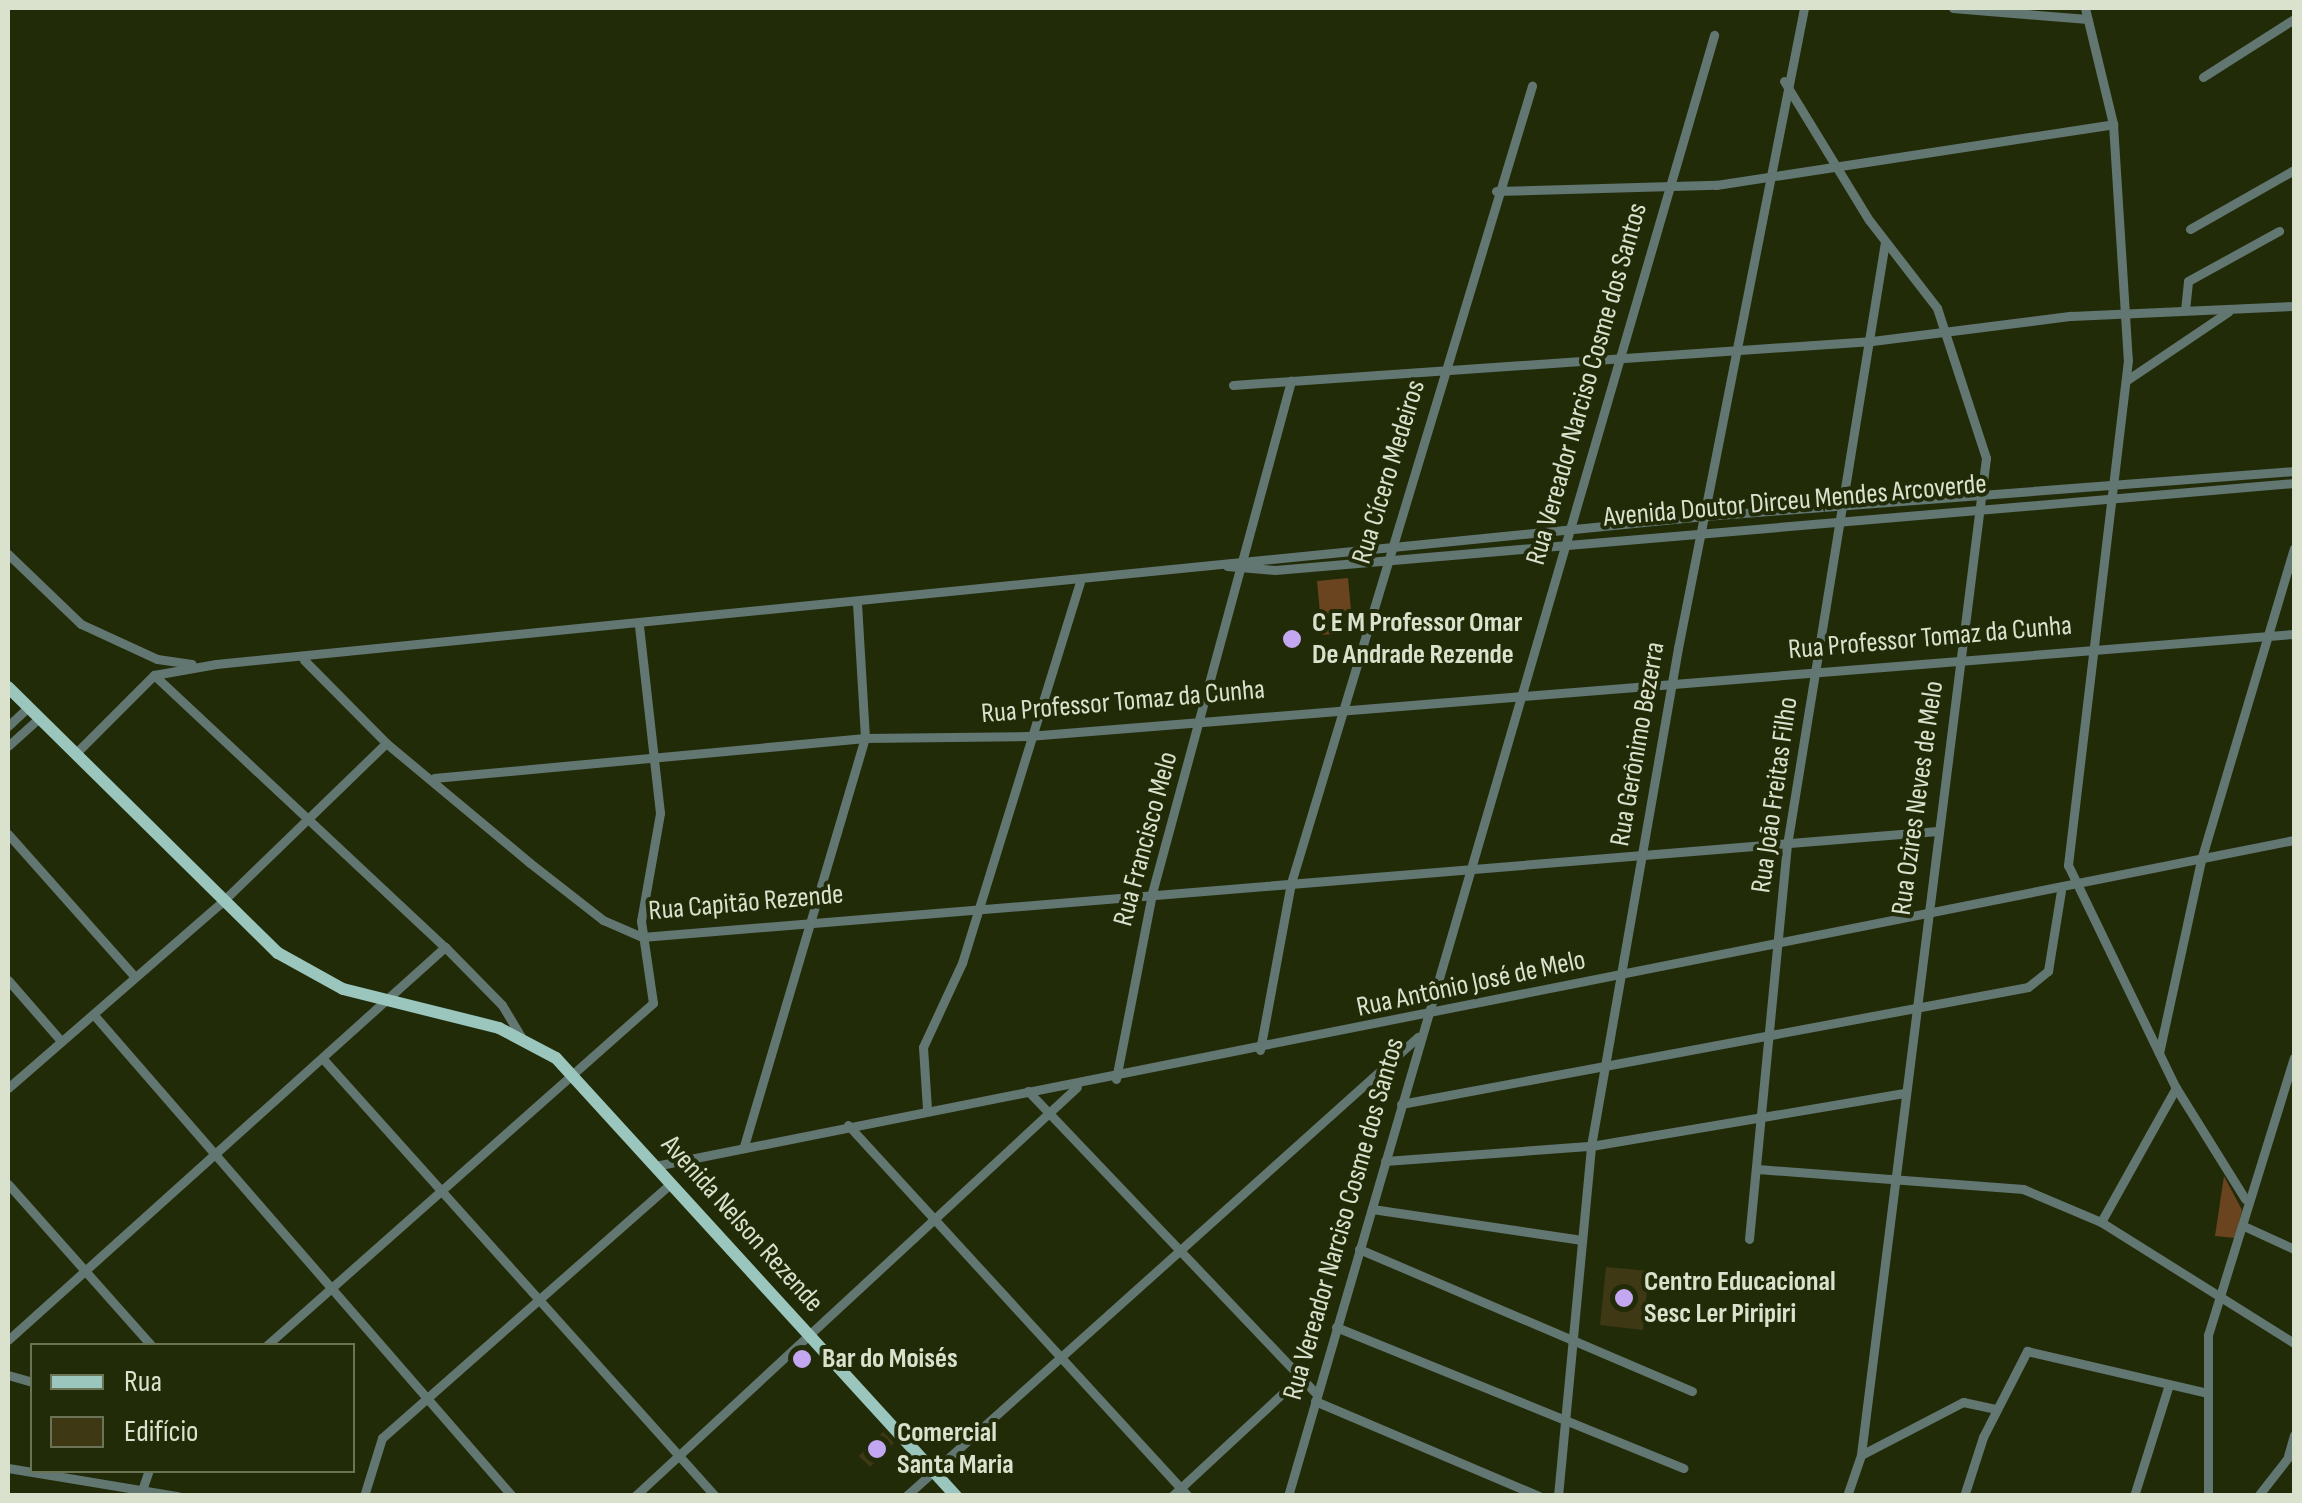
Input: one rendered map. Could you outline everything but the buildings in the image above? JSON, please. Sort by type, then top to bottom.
[{"type":"main road","points":[[8,687],[220,904],[278,953],[385,1005],[521,1036]]},
{"type":"main road","name":"Avenida Nelson Rezende","points":[[521,1036],[572,1074],[956,1496]]},
{"type":"street","name":"Rua Gerônimo Bezerra","points":[[1558,1496],[1591,1146],[1624,975],[1672,682],[1706,516],[1784,81],[1804,8]]},
{"type":"street","points":[[1954,8],[2088,19]]},
{"type":"street","points":[[2085,8],[2113,124],[2127,380],[2067,858],[2076,886],[2176,1088],[2245,1199]]},
{"type":"street","points":[[2203,77],[2294,18]]},
{"type":"street","name":"Rua Vereador Narciso Cosme dos Santos","points":[[1288,1496],[1616,358],[1714,35]]},
{"type":"street","name":"Rua Ozires Neves de Melo","points":[[1784,81],[1885,242],[1927,290],[1949,334],[1984,437],[1985,507],[1924,918],[1860,1455],[1848,1496]]},
{"type":"street","name":"Rua Cícero Medeiros","points":[[1260,1050],[1292,883],[1342,705],[1496,191],[1532,86]]},
{"type":"street","points":[[1496,191],[1668,188],[1767,178],[2113,124]]},
{"type":"street","points":[[2190,229],[2294,170]]},
{"type":"street","points":[[2185,310],[2188,280],[2279,231]]},
{"type":"street","name":"Rua João Freitas Filho","points":[[1749,1238],[1787,845],[1844,520],[1885,242]]},
{"type":"street","points":[[1233,385],[1735,352],[2124,314],[2294,306]]},
{"type":"street","points":[[2127,380],[2232,310]]},
{"type":"street","name":"Rua Francisco Melo","points":[[1116,1078],[1152,893],[1290,381]]},
{"type":"street","name":"Avenida Doutor Dirceu Mendes Arcoverde","points":[[1388,554],[1706,516],[2294,471]]},
{"type":"street","name":"Avenida Doutor Dirceu Mendes Arcoverde","points":[[1241,566],[1563,544],[2294,483]]},
{"type":"street","points":[[2159,1054],[2201,860],[2294,549]]},
{"type":"street","points":[[8,554],[81,624],[111,641],[204,666]]},
{"type":"street","points":[[75,754],[154,675],[204,666],[304,660],[856,606],[1224,564],[1241,566]]},
{"type":"street","points":[[927,1109],[922,1046],[980,905],[1028,736],[1080,582]]},
{"type":"street","points":[[744,1146],[805,920],[866,738],[856,606]]},
{"type":"street","points":[[269,1343],[572,1074],[648,1012],[656,992],[642,936],[658,830],[639,625]]},
{"type":"street","name":"Rua Professor Tomaz da Cunha","points":[[434,778],[866,738],[1028,736],[1342,705],[2294,634]]},
{"type":"street","name":"Rua Capitão Rezende","points":[[304,660],[386,743],[434,778],[603,920],[642,936],[980,905],[1938,831]]},
{"type":"street","points":[[154,675],[444,947],[502,1005],[521,1036]]},
{"type":"street","points":[[8,726],[27,708]]},
{"type":"street","points":[[8,746],[38,719]]},
{"type":"street","points":[[8,1088],[220,904],[307,815],[386,743]]},
{"type":"street","points":[[8,834],[135,977]]},
{"type":"street","name":"Rua Antônio José de Melo","points":[[655,1166],[927,1109],[1116,1078],[2061,891],[2294,840]]},
{"type":"street","points":[[1402,1104],[1914,1008],[2046,978],[2061,891]]},
{"type":"street","points":[[8,1340],[324,1060],[444,947]]},
{"type":"street","points":[[8,980],[61,1041]]},
{"type":"street","points":[[94,1015],[512,1496]]},
{"type":"street","points":[[906,1496],[1420,1035]]},
{"type":"street","points":[[2208,1496],[2208,1336],[2246,1226],[2245,1199],[2294,1058]]},
{"type":"street","points":[[324,1060],[438,1192],[715,1496]]},
{"type":"street","points":[[635,1496],[936,1224],[1079,1085]]},
{"type":"street","points":[[2101,1222],[2176,1088]]},
{"type":"street","points":[[1028,1091],[1045,1116],[1316,1397],[1539,1496]]},
{"type":"street","points":[[1385,1161],[1591,1146],[1903,1094]]},
{"type":"street","points":[[848,1125],[1184,1491]]},
{"type":"street","points":[[1757,1169],[2004,1184],[2101,1222],[2294,1342]]},
{"type":"street","points":[[8,1184],[149,1343]]},
{"type":"street","points":[[364,1496],[376,1446],[670,1184]]},
{"type":"street","points":[[1372,1209],[1582,1240]]},
{"type":"street","points":[[2246,1226],[2294,1250]]},
{"type":"street","points":[[1358,1249],[1692,1390]]},
{"type":"street","points":[[1336,1327],[1683,1468]]},
{"type":"street","points":[[1964,1496],[1995,1409],[2027,1351],[2070,1356],[2207,1393]]},
{"type":"street","points":[[1172,1496],[1184,1491],[1299,1378]]},
{"type":"street","points":[[2134,1496],[2169,1384]]},
{"type":"street","points":[[1860,1455],[1963,1402],[1995,1409]]},
{"type":"street","points":[[2287,1460],[2294,1435]]},
{"type":"street","points":[[2258,1496],[2294,1450]]},
{"type":"street","points":[[35,1473],[178,1496]]},
{"type":"shaded area","points":[[1348,578],[1353,632],[1322,635],[1317,581]]},
{"type":"shaded area","points":[[2224,1176],[2242,1210],[2235,1238],[2215,1236]]},
{"type":"place","name":"C E M Professor Omar De Andrade Rezende","points":[[1292,639]]},
{"type":"place","name":"Centro Educacional Sesc Ler Piripiri","points":[[1624,1298]]},
{"type":"place","name":"Bar do Moisés","points":[[802,1359]]},
{"type":"place","name":"Comercial Santa Maria","points":[[877,1449]]}]
